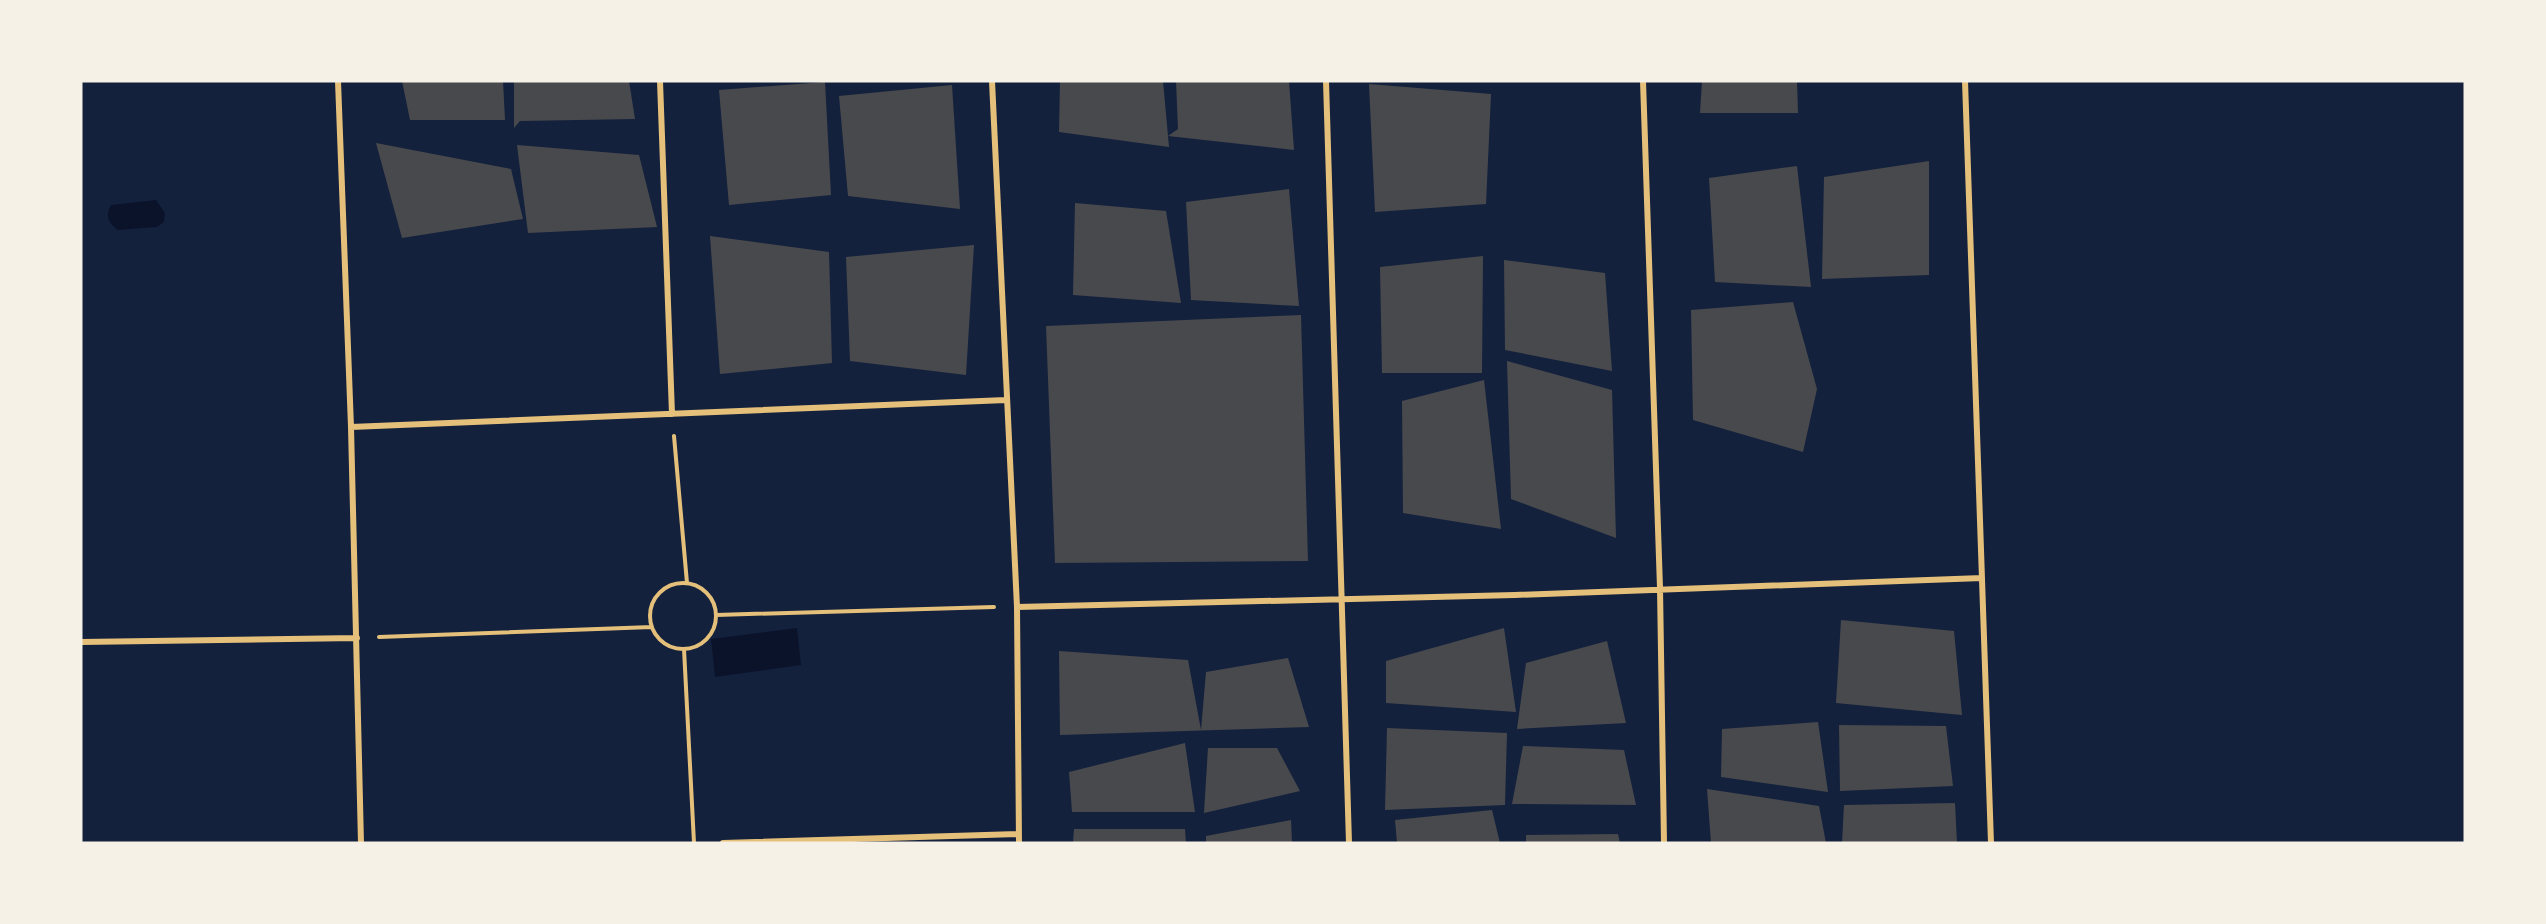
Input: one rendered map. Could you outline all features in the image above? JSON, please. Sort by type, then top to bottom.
[{"type":"street","points":[[338,81],[351,427],[361,843]]},
{"type":"street","points":[[660,81],[672,414]]},
{"type":"street","points":[[992,81],[1017,607],[1019,843]]},
{"type":"street","points":[[1326,81],[1349,843]]},
{"type":"street","points":[[1643,81],[1660,588],[1664,843]]},
{"type":"street","points":[[1965,81],[1991,843]]},
{"type":"street","points":[[351,427],[1006,400]]},
{"type":"street","points":[[1017,607],[1340,600],[1982,578]]},
{"type":"street","points":[[81,642],[357,638]]},
{"type":"street","points":[[723,843],[1018,834]]},
{"type":"path","points":[[672,414],[687,583]]},
{"type":"path","points":[[687,583],[698,586],[707,593],[716,615],[714,628],[708,637],[695,647],[684,649],[668,646],[659,639],[652,627],[650,616],[656,597],[664,589],[674,584],[687,583]]},
{"type":"path","points":[[716,615],[1017,607]]},
{"type":"path","points":[[357,638],[652,627]]},
{"type":"path","points":[[684,649],[694,843]]},
{"type":"water","points":[[156,200],[165,213],[164,222],[157,227],[118,230],[109,219],[108,212],[111,205]]},
{"type":"water","points":[[797,628],[801,665],[715,677],[711,639]]},
{"type":"building","points":[[402,81],[503,81],[505,120],[410,120]]},
{"type":"building","points":[[514,81],[629,81],[635,119],[520,121],[514,128]]},
{"type":"building","points":[[1060,81],[1163,81],[1169,147],[1059,132]]},
{"type":"building","points":[[1176,81],[1289,81],[1294,150],[1168,136],[1178,129]]},
{"type":"building","points":[[1702,81],[1797,81],[1798,113],[1700,113]]},
{"type":"building","points":[[825,82],[831,195],[729,205],[719,90]]},
{"type":"building","points":[[1369,84],[1491,94],[1486,204],[1375,212]]},
{"type":"building","points":[[952,85],[960,209],[848,196],[839,96]]},
{"type":"building","points":[[376,143],[511,169],[523,219],[402,238]]},
{"type":"building","points":[[517,145],[639,155],[657,227],[528,233]]},
{"type":"building","points":[[1929,161],[1929,275],[1822,279],[1824,177]]},
{"type":"building","points":[[1797,166],[1811,287],[1715,282],[1709,178]]},
{"type":"building","points":[[1289,189],[1299,306],[1191,300],[1186,202]]},
{"type":"building","points":[[1075,203],[1166,211],[1181,303],[1073,295]]},
{"type":"building","points":[[710,236],[829,252],[832,363],[720,374]]},
{"type":"building","points":[[974,245],[966,375],[850,361],[846,257]]},
{"type":"building","points":[[1483,256],[1482,373],[1382,373],[1380,267]]},
{"type":"building","points":[[1504,260],[1605,273],[1612,371],[1505,350]]},
{"type":"building","points":[[1793,302],[1817,389],[1803,452],[1693,420],[1691,310]]},
{"type":"building","points":[[1301,315],[1308,561],[1055,563],[1046,326]]},
{"type":"building","points":[[1507,361],[1612,390],[1616,538],[1511,499]]},
{"type":"building","points":[[1484,380],[1501,529],[1403,513],[1402,401]]},
{"type":"building","points":[[1841,620],[1954,631],[1962,715],[1836,703]]},
{"type":"building","points":[[1504,628],[1516,712],[1386,703],[1386,661]]},
{"type":"building","points":[[1607,641],[1626,723],[1517,729],[1526,663]]},
{"type":"building","points":[[1059,651],[1188,660],[1201,730],[1206,672],[1288,658],[1309,727],[1060,735]]},
{"type":"building","points":[[1818,722],[1828,792],[1721,777],[1722,729]]},
{"type":"building","points":[[1839,725],[1946,726],[1953,786],[1840,791]]},
{"type":"building","points":[[1387,728],[1507,733],[1505,805],[1385,810]]},
{"type":"building","points":[[1185,743],[1195,812],[1072,812],[1069,772]]},
{"type":"building","points":[[1523,746],[1624,750],[1636,805],[1512,804]]},
{"type":"building","points":[[1208,748],[1277,748],[1300,791],[1204,813]]},
{"type":"building","points":[[1707,789],[1819,806],[1826,843],[1711,843]]},
{"type":"building","points":[[1955,803],[1957,843],[1842,843],[1844,805]]},
{"type":"building","points":[[1492,810],[1500,843],[1397,843],[1395,820]]},
{"type":"building","points":[[1291,820],[1292,843],[1206,843],[1206,836]]},
{"type":"building","points":[[1074,829],[1185,829],[1186,843],[1073,843]]},
{"type":"building","points":[[1618,834],[1620,843],[1526,843],[1526,835]]}]
